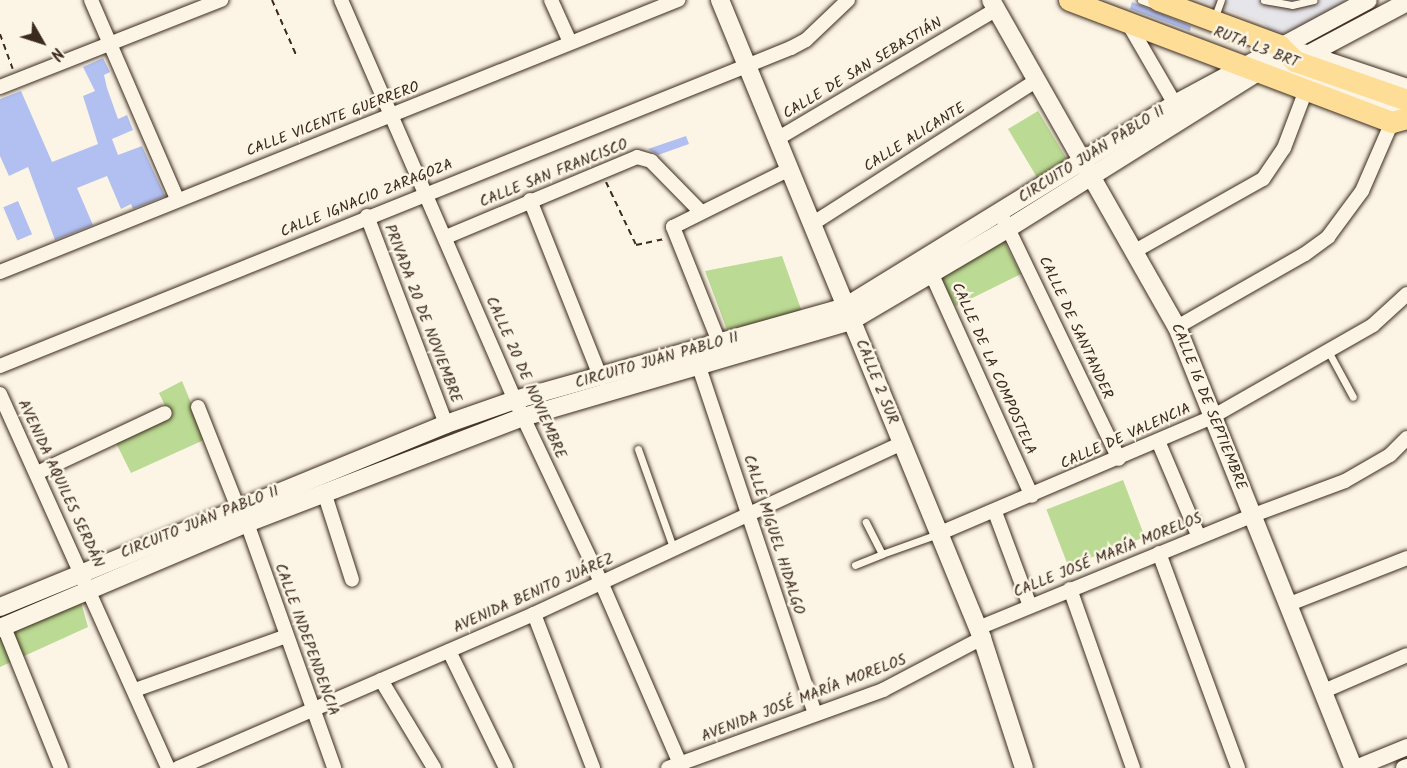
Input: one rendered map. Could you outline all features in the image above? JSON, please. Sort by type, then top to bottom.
[{"type":"main road","name":"CALLE 2 SUR","points":[[720,0],[980,633],[1024,768]]},
{"type":"main road","points":[[1070,0],[1128,23],[1293,67],[1407,88]]},
{"type":"main road","points":[[1158,0],[1187,4],[1293,67],[1405,114]]},
{"type":"main road","name":"CIRCUITO JUAN PABLO II","points":[[0,607],[82,570],[243,515],[324,492],[523,417],[699,367],[848,314],[1087,168],[1175,104],[1293,67],[1368,0]]},
{"type":"main road","name":"CIRCUITO JUAN PABLO II","points":[[1087,168],[1293,67],[1407,2]]},
{"type":"main road","name":"CALLE 16 DE SEPTIEMBRE","points":[[994,5],[1177,327],[1251,516],[1355,768]]},
{"type":"main road","name":"CIRCUITO JUAN PABLO II","points":[[2,628],[243,515],[446,424],[515,400],[601,378],[719,342],[848,314]]},
{"type":"street","points":[[91,0],[177,199]]},
{"type":"street","points":[[0,87],[221,0]]},
{"type":"street","name":"CALLE 20 DE NOVIEMBRE","points":[[341,0],[515,400],[601,582],[676,766]]},
{"type":"street","points":[[551,0],[570,42]]},
{"type":"street","name":"CALLE VICENTE GUERRERO","points":[[0,272],[115,221],[392,115],[678,0]]},
{"type":"street","name":"CALLE IGNACIO ZARAGOZA","points":[[0,366],[367,216],[799,45],[833,6],[848,0]]},
{"type":"street","name":"CALLE DE SAN SEBASTIÁN","points":[[777,139],[994,5]]},
{"type":"street","points":[[1128,23],[1175,104]]},
{"type":"street","points":[[1135,251],[1263,179],[1284,148],[1293,67]]},
{"type":"street","name":"CALLE ALICANTE","points":[[812,224],[1037,80]]},
{"type":"street","points":[[1177,327],[1305,254],[1328,237],[1362,191],[1405,114]]},
{"type":"street","name":"CALLE SAN FRANCISCO","points":[[446,237],[601,171],[645,157],[700,211]]},
{"type":"street","points":[[719,342],[673,236],[673,226],[790,169]]},
{"type":"street","points":[[530,200],[601,378]]},
{"type":"street","name":"PRIVADA 20 DE NOVIEMBRE","points":[[367,216],[446,424]]},
{"type":"street","name":"CALLE DE SANTANDER","points":[[1004,220],[1119,459]]},
{"type":"street","name":"CALLE DE LA COMPOSTELA","points":[[927,265],[1032,496]]},
{"type":"street","name":"CALLE DE VALENCIA","points":[[938,534],[995,512],[1212,417],[1373,325],[1407,294]]},
{"type":"street","name":"CALLE MIGUEL HIDALGO","points":[[699,367],[815,714]]},
{"type":"street","name":"AVENIDA AQUILES SERDÁN","points":[[0,394],[82,570],[168,768]]},
{"type":"street","name":"CALLE INDEPENDENCIA","points":[[198,406],[243,515],[334,768]]},
{"type":"street","points":[[37,473],[165,413]]},
{"type":"street","name":"CALLE JOSÉ MARÍA MORELOS","points":[[980,633],[1030,606],[1070,589],[1345,481],[1390,455],[1407,438]]},
{"type":"street","points":[[1158,441],[1199,537]]},
{"type":"street","name":"AVENIDA BENITO JUÁREZ","points":[[178,768],[534,614],[901,444]]},
{"type":"street","points":[[324,492],[352,580]]},
{"type":"street","points":[[995,512],[1030,606]]},
{"type":"street","points":[[1159,553],[1238,768]]},
{"type":"street","points":[[1287,605],[1407,558]]},
{"type":"street","points":[[1070,589],[1133,768]]},
{"type":"street","points":[[534,614],[593,768]]},
{"type":"street","points":[[2,628],[61,768]]},
{"type":"street","name":"AVENIDA JOSÉ MARÍA MORELOS","points":[[676,766],[908,679],[980,633]]},
{"type":"street","points":[[135,690],[287,636]]},
{"type":"street","points":[[448,651],[506,768]]},
{"type":"street","points":[[1324,691],[1407,655]]},
{"type":"street","points":[[381,680],[434,768]]},
{"type":"street","points":[[1355,768],[1407,747]]},
{"type":"lane","name":"RUTA L3 BRT","points":[[1094,0],[1293,67]]},
{"type":"lane","points":[[1141,0],[1405,114]]},
{"type":"lane","points":[[1214,21],[1221,0]]},
{"type":"lane","points":[[1264,0],[1292,5],[1313,0]]},
{"type":"lane","points":[[1328,351],[1353,397]]},
{"type":"lane","points":[[638,449],[674,550]]},
{"type":"lane","points":[[866,522],[882,554]]},
{"type":"lane","points":[[855,565],[938,534]]},
{"type":"path","points":[[272,0],[297,57]]},
{"type":"path","points":[[0,34],[17,80]]},
{"type":"path","points":[[601,171],[636,245],[673,236]]},
{"type":"shaded area","points":[[1199,0],[1347,0],[1287,34],[1273,33],[1263,23]]},
{"type":"green space","points":[[1038,111],[1067,160],[1037,178],[1008,129]]},
{"type":"green space","points":[[1001,236],[1021,274],[956,306],[937,275]]},
{"type":"green space","points":[[782,256],[802,312],[727,330],[705,271]]},
{"type":"green space","points":[[182,381],[206,439],[131,473],[116,443],[170,416],[159,393]]},
{"type":"green space","points":[[1123,480],[1145,537],[1068,566],[1046,509]]},
{"type":"green space","points":[[80,599],[88,627],[0,667],[0,633]]},
{"type":"building","points":[[1132,2],[1191,26],[1190,31],[1130,9]]},
{"type":"building","points":[[103,58],[110,72],[104,75],[118,119],[127,115],[133,130],[112,139],[118,155],[142,146],[165,196],[133,209],[131,204],[121,209],[107,176],[77,188],[93,225],[55,240],[28,167],[9,176],[0,156],[0,99],[21,91],[52,162],[98,144],[83,96],[95,91],[83,67]]},
{"type":"building","points":[[686,136],[689,144],[658,155],[648,149]]},
{"type":"building","points":[[18,201],[32,234],[17,240],[3,207]]}]
